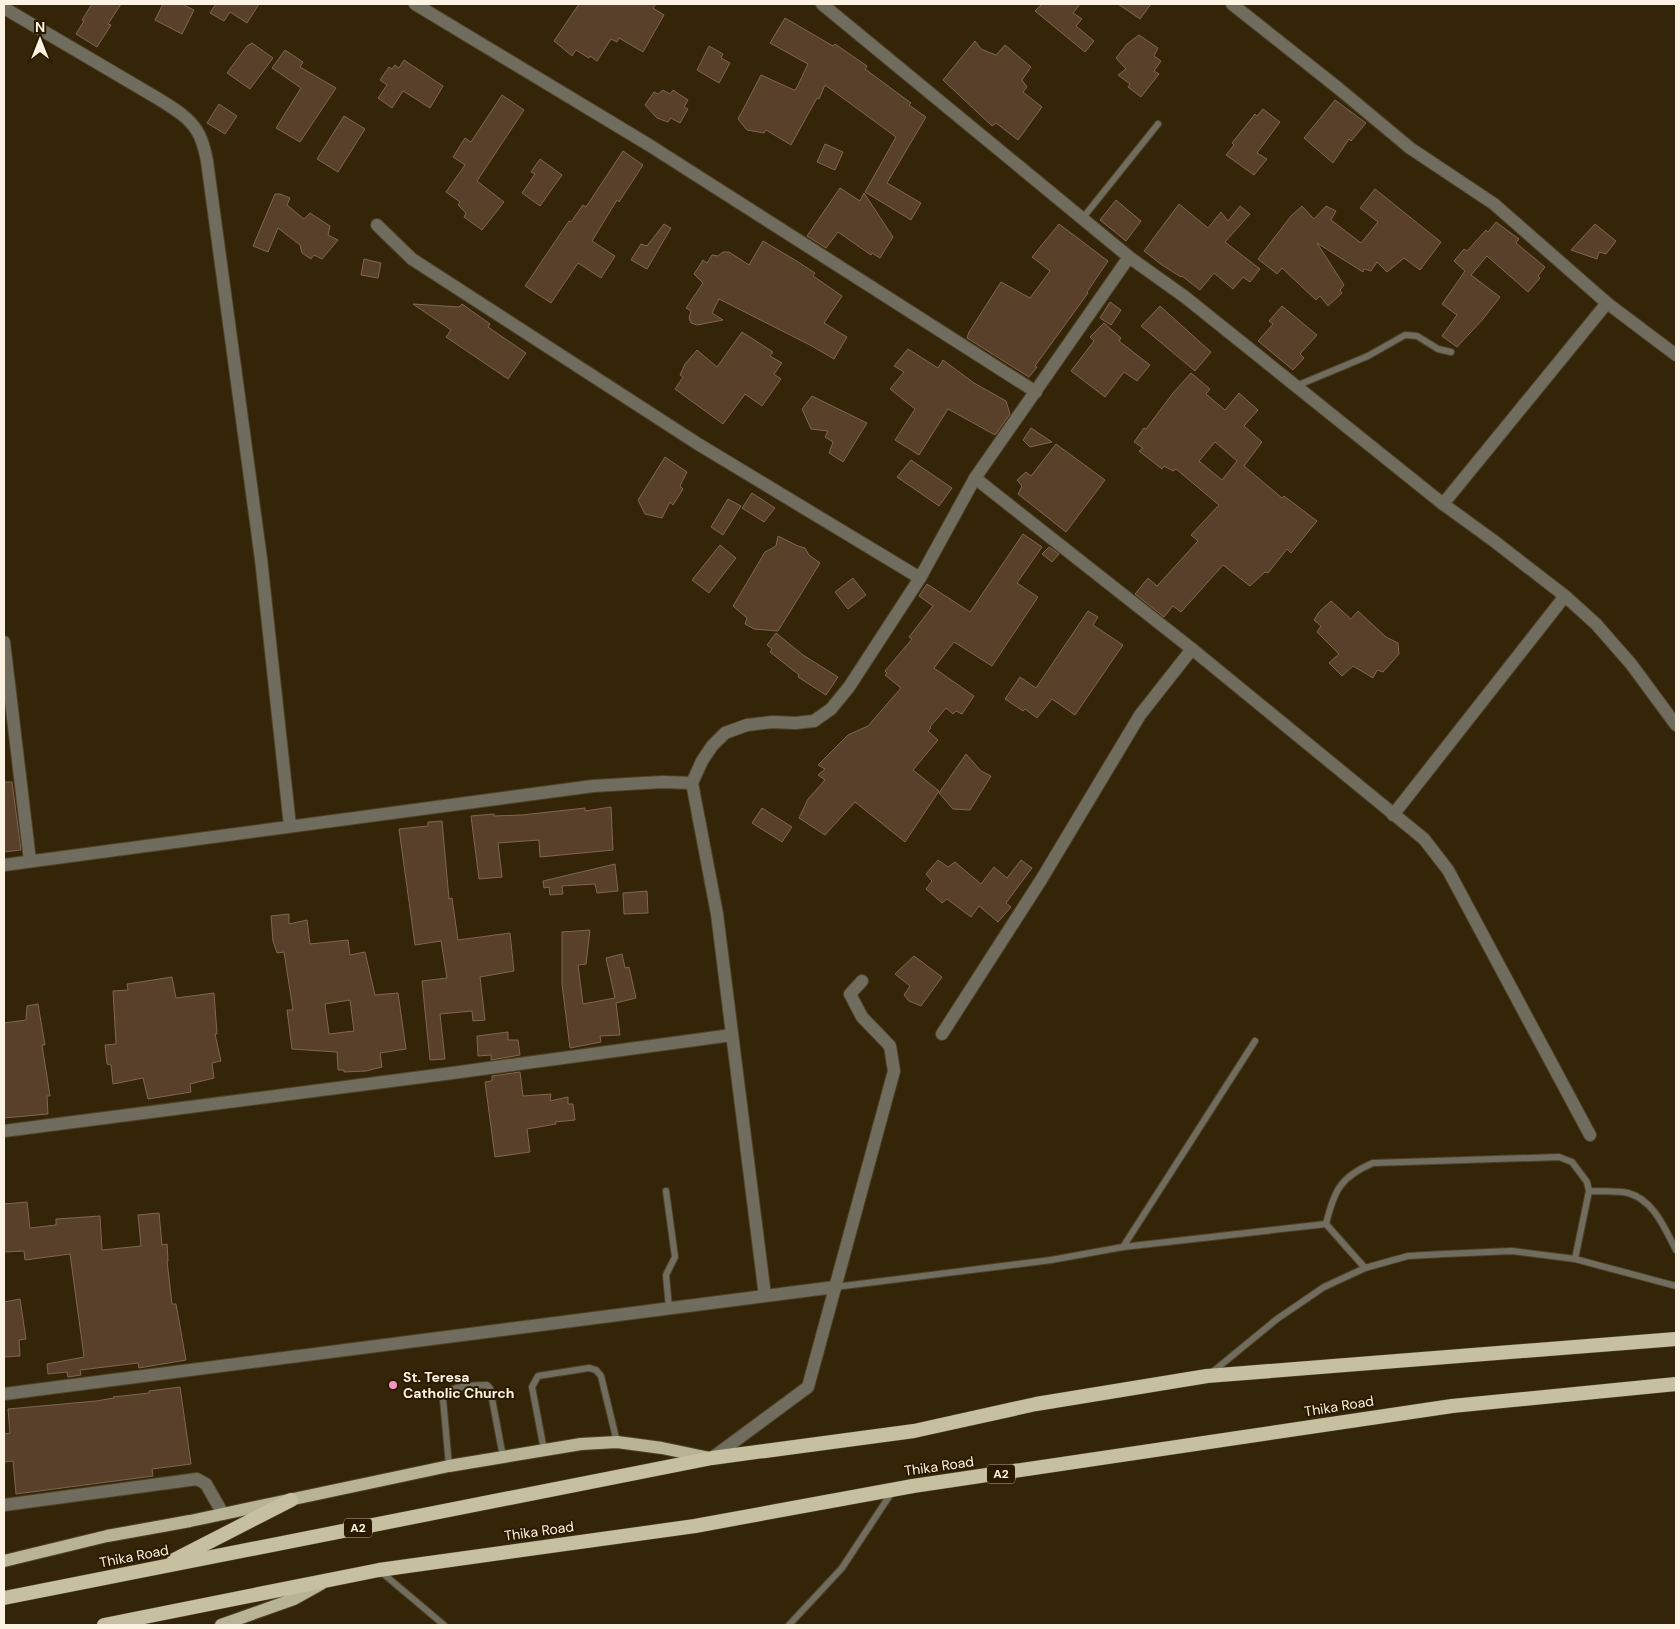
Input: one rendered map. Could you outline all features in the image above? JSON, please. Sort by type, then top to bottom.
[{"type":"highway","name":"Thika Road","points":[[4,1598],[712,1458],[914,1431],[1036,1404],[1207,1376],[1676,1339]]},
{"type":"highway","name":"Thika Road","points":[[104,1625],[379,1570],[695,1526],[893,1489],[1452,1406],[1676,1384]]},
{"type":"highway","points":[[160,1567],[291,1500]]},
{"type":"main road","name":"Thika Road","points":[[4,1562],[107,1536],[223,1514],[449,1466],[581,1444],[617,1442],[662,1448],[712,1458]]},
{"type":"main road","name":"Thika Road","points":[[220,1625],[294,1599],[327,1580]]},
{"type":"street","points":[[414,4],[650,145],[1036,392]]},
{"type":"street","points":[[822,4],[1129,257],[1185,297],[1443,504],[1565,596],[1596,624],[1632,664],[1676,725]]},
{"type":"street","points":[[1232,4],[1410,148],[1494,204],[1560,264],[1607,303],[1676,355]]},
{"type":"street","points":[[4,8],[181,114],[197,130],[202,141],[208,161],[261,559],[290,826]]},
{"type":"street","points":[[377,225],[412,259],[698,444],[920,578]]},
{"type":"street","points":[[764,1296],[718,914],[692,783],[702,761],[712,746],[726,733],[747,725],[772,722],[795,723],[814,721],[831,709],[849,687],[920,578],[975,478],[1129,257]]},
{"type":"street","points":[[1443,504],[1607,303]]},
{"type":"street","points":[[975,478],[1192,649],[1424,839],[1448,870],[1590,1135]]},
{"type":"street","points":[[1393,815],[1565,596]]},
{"type":"street","points":[[4,642],[30,861]]},
{"type":"street","points":[[942,1034],[1041,880],[1140,714],[1192,649]]},
{"type":"street","points":[[4,865],[593,786],[662,782],[692,783]]},
{"type":"street","points":[[712,1458],[808,1387],[894,1071],[890,1046],[862,1017],[850,994],[862,981]]},
{"type":"street","points":[[4,1131],[435,1076],[732,1035]]},
{"type":"street","points":[[4,1394],[835,1287]]},
{"type":"street","points":[[4,1505],[197,1479],[206,1484],[223,1514]]},
{"type":"lane","points":[[1082,219],[1158,124]]},
{"type":"lane","points":[[1296,386],[1368,356],[1405,335],[1417,336],[1438,349],[1451,352]]},
{"type":"lane","points":[[1123,1247],[1255,1041]]},
{"type":"lane","points":[[1326,1224],[1333,1198],[1341,1184],[1358,1170],[1373,1163],[1559,1157],[1572,1162],[1587,1182],[1589,1191],[1575,1259]]},
{"type":"lane","points":[[666,1191],[675,1257],[666,1275],[669,1308]]},
{"type":"lane","points":[[1589,1191],[1626,1192],[1638,1196],[1652,1208],[1676,1250]]},
{"type":"lane","points":[[835,1287],[1051,1260],[1123,1247],[1326,1224]]},
{"type":"lane","points":[[1326,1224],[1365,1268]]},
{"type":"lane","points":[[1207,1376],[1277,1319],[1324,1287],[1365,1268],[1408,1256],[1512,1251],[1575,1259],[1676,1286]]},
{"type":"lane","points":[[544,1450],[532,1387],[534,1380],[538,1376],[589,1368],[596,1370],[601,1376],[617,1442]]},
{"type":"lane","points":[[449,1466],[443,1400],[444,1393],[450,1389],[481,1385],[487,1385],[490,1388],[503,1457]]},
{"type":"lane","points":[[789,1625],[842,1568],[893,1489]]},
{"type":"lane","points":[[379,1570],[444,1625]]},
{"type":"building","points":[[92,4],[121,4],[108,24],[111,25],[97,47],[76,34]]},
{"type":"building","points":[[163,4],[182,4],[194,10],[182,34],[155,20]]},
{"type":"building","points":[[216,4],[259,4],[247,23],[230,12],[224,21],[210,13]]},
{"type":"building","points":[[579,4],[656,4],[653,8],[664,15],[643,52],[619,38],[617,42],[611,39],[597,61],[576,50],[572,56],[554,41]]},
{"type":"building","points":[[1042,4],[1080,4],[1073,13],[1082,19],[1076,26],[1094,41],[1085,52],[1035,11]]},
{"type":"building","points":[[1118,4],[1151,4],[1140,19]]},
{"type":"building","points":[[785,18],[833,46],[835,44],[867,66],[865,69],[911,103],[909,105],[926,117],[887,183],[921,203],[911,220],[865,192],[896,137],[825,85],[819,99],[817,98],[791,145],[766,130],[764,133],[747,130],[738,119],[761,75],[794,90],[808,64],[770,43]]},
{"type":"building","points":[[1139,35],[1158,48],[1154,56],[1161,61],[1154,71],[1159,74],[1141,97],[1128,87],[1130,84],[1118,75],[1126,69],[1116,58],[1127,44]]},
{"type":"building","points":[[975,41],[981,49],[996,55],[1005,45],[1031,67],[1022,80],[1027,87],[1023,92],[1042,107],[1018,140],[996,123],[992,126],[943,80]]},
{"type":"building","points":[[252,43],[273,58],[250,89],[227,73],[247,46]]},
{"type":"building","points":[[709,46],[723,54],[721,58],[730,63],[719,83],[697,70]]},
{"type":"building","points":[[285,50],[303,62],[300,67],[336,88],[300,142],[276,128],[301,88],[272,68]]},
{"type":"building","points":[[404,60],[443,86],[430,108],[403,91],[392,108],[378,98],[387,85],[380,80],[389,67],[392,69],[395,65],[399,68]]},
{"type":"building","points":[[663,90],[670,94],[673,90],[688,100],[684,107],[688,109],[680,123],[671,118],[668,122],[657,118],[645,105],[654,92],[658,94]]},
{"type":"building","points":[[502,95],[524,110],[477,181],[504,202],[482,230],[464,217],[466,213],[458,205],[460,202],[446,192],[465,165],[453,157],[465,138],[471,142]]},
{"type":"building","points":[[1335,100],[1366,123],[1351,141],[1349,139],[1333,163],[1304,138]]},
{"type":"building","points":[[219,104],[237,116],[225,134],[207,123]]},
{"type":"building","points":[[1263,109],[1280,122],[1257,153],[1267,159],[1254,175],[1226,155],[1234,145],[1232,143],[1255,114],[1257,116]]},
{"type":"building","points":[[344,116],[365,129],[338,172],[317,159]]},
{"type":"building","points":[[825,144],[843,152],[835,170],[817,162]]},
{"type":"building","points":[[623,151],[643,165],[619,202],[617,200],[592,241],[615,256],[601,278],[578,263],[551,303],[525,286],[569,221],[571,222],[583,205],[586,207]]},
{"type":"building","points":[[540,159],[562,175],[540,206],[522,193],[535,174],[531,172]]},
{"type":"building","points":[[840,188],[860,201],[864,193],[893,237],[880,258],[872,253],[871,255],[838,232],[826,248],[807,236]]},
{"type":"building","points":[[1375,189],[1441,242],[1420,270],[1404,258],[1387,272],[1377,262],[1371,271],[1364,269],[1363,272],[1317,243],[1344,285],[1340,290],[1342,293],[1328,306],[1320,296],[1316,300],[1282,268],[1277,274],[1258,259],[1291,216],[1302,206],[1314,219],[1326,206],[1336,211],[1331,220],[1361,243],[1378,222],[1360,208]]},
{"type":"building","points":[[275,194],[290,198],[287,205],[304,219],[310,213],[330,226],[328,235],[338,240],[322,259],[314,255],[311,259],[302,253],[300,245],[278,228],[268,252],[253,246]]},
{"type":"building","points":[[1116,200],[1141,221],[1126,241],[1100,220]]},
{"type":"building","points":[[1179,204],[1208,228],[1221,212],[1228,221],[1240,206],[1250,214],[1225,242],[1260,269],[1250,282],[1243,277],[1233,289],[1214,273],[1200,290],[1144,251]]},
{"type":"building","points":[[1496,222],[1519,239],[1516,243],[1545,267],[1538,276],[1540,278],[1528,292],[1487,256],[1471,275],[1500,297],[1457,347],[1442,336],[1457,315],[1442,304],[1465,271],[1454,261],[1464,249],[1467,251]]},
{"type":"building","points":[[664,224],[671,228],[647,269],[631,260],[641,244],[647,246]]},
{"type":"building","points":[[1059,224],[1108,261],[1029,377],[967,338],[1001,282],[1030,298],[1050,271],[1032,257]]},
{"type":"building","points":[[1595,224],[1616,241],[1606,254],[1599,252],[1597,259],[1571,250]]},
{"type":"building","points":[[763,241],[815,273],[813,276],[842,296],[824,323],[847,337],[834,359],[719,299],[712,313],[723,320],[697,325],[691,323],[689,318],[691,311],[686,308],[703,283],[694,274],[703,260],[707,263],[712,255],[718,256],[723,252],[729,252],[749,265]]},
{"type":"building","points":[[364,259],[381,263],[378,278],[361,275]]},
{"type":"building","points":[[1110,302],[1121,310],[1111,325],[1100,318]]},
{"type":"building","points":[[413,304],[459,307],[462,304],[490,324],[488,327],[526,353],[508,379],[446,337],[451,330]]},
{"type":"building","points":[[1160,306],[1211,352],[1195,371],[1141,326]]},
{"type":"building","points":[[1282,306],[1317,335],[1300,354],[1304,358],[1293,370],[1258,341],[1273,324],[1269,321]]},
{"type":"building","points":[[1104,323],[1121,338],[1119,341],[1150,365],[1137,381],[1124,372],[1105,397],[1071,371],[1094,341],[1090,337]]},
{"type":"building","points":[[742,332],[773,352],[770,356],[782,363],[774,374],[781,379],[762,406],[745,394],[723,424],[675,389],[683,377],[680,375],[685,364],[697,350],[717,367]]},
{"type":"building","points":[[908,349],[938,368],[943,360],[974,383],[1006,401],[1010,414],[995,435],[948,409],[919,455],[895,440],[915,409],[890,389],[904,372],[894,366]]},
{"type":"building","points":[[1191,373],[1210,389],[1206,394],[1225,410],[1239,393],[1258,410],[1244,426],[1262,442],[1244,466],[1282,498],[1284,496],[1317,521],[1291,553],[1287,549],[1268,573],[1265,572],[1250,586],[1223,565],[1181,612],[1173,606],[1164,617],[1135,594],[1148,578],[1157,586],[1198,541],[1191,535],[1219,505],[1176,469],[1173,471],[1164,466],[1162,469],[1139,451],[1143,448],[1134,442]],"holes":[[[1215,442],[1237,461],[1222,480],[1199,461]]]},
{"type":"building","points":[[812,396],[867,423],[843,462],[829,453],[833,442],[825,437],[828,431],[811,429],[802,409]]},
{"type":"building","points":[[1031,428],[1052,442],[1030,447],[1023,440]]},
{"type":"building","points":[[1056,444],[1105,480],[1066,532],[1018,494],[1022,486],[1017,480],[1026,472],[1031,476]]},
{"type":"building","points":[[665,457],[687,472],[680,486],[683,489],[673,505],[670,502],[662,518],[645,514],[638,500]]},
{"type":"building","points":[[911,460],[952,488],[939,506],[897,477]]},
{"type":"building","points":[[752,493],[775,508],[764,522],[742,508]]},
{"type":"building","points":[[728,499],[741,506],[723,535],[711,527]]},
{"type":"building","points":[[1023,534],[1042,547],[1017,583],[1038,597],[992,666],[954,642],[934,668],[974,696],[962,714],[956,711],[953,714],[946,708],[928,731],[938,740],[913,770],[939,791],[905,842],[855,802],[825,835],[799,818],[808,799],[825,780],[818,775],[825,769],[818,765],[848,735],[868,726],[901,688],[885,675],[887,673],[885,671],[912,639],[909,637],[933,606],[919,596],[927,584],[970,612]]},
{"type":"building","points":[[778,536],[805,548],[809,555],[820,563],[778,631],[754,629],[745,624],[747,618],[733,606],[765,552],[776,546]]},
{"type":"building","points":[[720,545],[736,558],[709,593],[692,580]]},
{"type":"building","points":[[1049,547],[1059,554],[1052,562],[1042,554]]},
{"type":"building","points":[[853,578],[866,595],[848,609],[835,592]]},
{"type":"building","points":[[1331,601],[1351,619],[1358,611],[1386,637],[1398,643],[1399,654],[1383,672],[1377,670],[1373,678],[1353,666],[1342,676],[1329,663],[1339,654],[1317,632],[1321,626],[1314,620],[1319,612]]},
{"type":"building","points":[[1088,611],[1098,617],[1093,625],[1123,645],[1075,715],[1052,699],[1037,718],[1025,709],[1023,711],[1005,699],[1020,677],[1036,688]]},
{"type":"building","points":[[776,633],[803,655],[838,677],[826,695],[798,677],[799,675],[770,652],[772,649],[767,645]]},
{"type":"building","points":[[966,754],[981,771],[991,776],[970,810],[953,809],[939,793]]},
{"type":"building","points":[[4,782],[12,782],[21,850],[4,852]]},
{"type":"building","points":[[611,807],[613,850],[540,857],[539,840],[498,843],[502,877],[479,879],[471,816],[494,814],[494,816],[522,815],[585,808],[585,811]]},
{"type":"building","points":[[762,808],[792,827],[782,842],[752,823]]},
{"type":"building","points":[[442,821],[449,899],[452,898],[458,940],[510,933],[514,971],[480,977],[485,1020],[473,1021],[472,1011],[440,1014],[445,1059],[430,1060],[422,981],[447,978],[441,941],[415,945],[399,829],[428,826],[428,822]]},
{"type":"building","points":[[938,860],[948,867],[955,862],[981,884],[994,867],[1007,878],[1021,860],[1032,868],[1006,903],[1011,907],[998,922],[979,906],[971,917],[947,899],[942,903],[926,889],[932,881],[926,874]]},
{"type":"building","points":[[615,864],[618,891],[597,893],[595,884],[562,886],[563,894],[550,895],[549,887],[544,888],[543,881]]},
{"type":"building","points":[[647,891],[648,913],[624,914],[623,893]]},
{"type":"building","points":[[289,914],[289,924],[307,920],[310,944],[348,940],[350,955],[365,952],[375,995],[398,993],[406,1049],[380,1053],[382,1067],[366,1071],[344,1072],[344,1070],[338,1070],[337,1052],[292,1049],[287,1010],[293,1010],[284,952],[277,953],[273,941],[271,916]],"holes":[[[350,1000],[354,1031],[329,1034],[325,1004]]]},
{"type":"building","points":[[590,930],[586,964],[578,965],[583,1004],[615,998],[606,958],[622,954],[625,968],[629,967],[636,998],[616,1003],[620,1035],[600,1036],[601,1042],[570,1048],[562,984],[562,932]]},
{"type":"building","points":[[914,956],[942,977],[921,1006],[909,1001],[904,995],[910,986],[895,974]]},
{"type":"building","points":[[172,977],[176,998],[214,993],[217,1034],[215,1034],[221,1061],[212,1063],[214,1078],[190,1084],[191,1092],[148,1099],[143,1078],[113,1084],[111,1065],[107,1064],[105,1045],[116,1044],[113,991],[128,990],[127,984]]},
{"type":"building","points":[[38,1004],[45,1045],[42,1045],[50,1096],[47,1096],[48,1114],[4,1118],[4,1023],[26,1020],[27,1006]]},
{"type":"building","points":[[508,1032],[508,1040],[518,1040],[520,1055],[491,1060],[491,1055],[478,1056],[477,1036]]},
{"type":"building","points":[[520,1072],[523,1096],[551,1094],[550,1101],[568,1097],[568,1104],[573,1104],[575,1120],[555,1122],[556,1124],[527,1129],[530,1152],[495,1157],[485,1082],[492,1081],[492,1076]]},
{"type":"building","points":[[27,1202],[30,1228],[56,1225],[56,1219],[100,1216],[102,1250],[141,1246],[138,1215],[159,1213],[162,1245],[167,1244],[172,1304],[176,1304],[186,1360],[139,1368],[138,1363],[80,1370],[81,1375],[68,1377],[67,1372],[48,1374],[47,1364],[84,1357],[70,1254],[25,1260],[24,1251],[4,1252],[4,1204]]},
{"type":"building","points":[[20,1299],[26,1339],[19,1340],[20,1356],[4,1357],[4,1302]]},
{"type":"building","points":[[180,1387],[191,1464],[152,1469],[153,1476],[16,1494],[13,1461],[4,1462],[4,1434],[10,1433],[8,1409],[96,1401]]},
{"type":"place","name":"St. Teresa Catholic Church","points":[[393,1385]]}]
